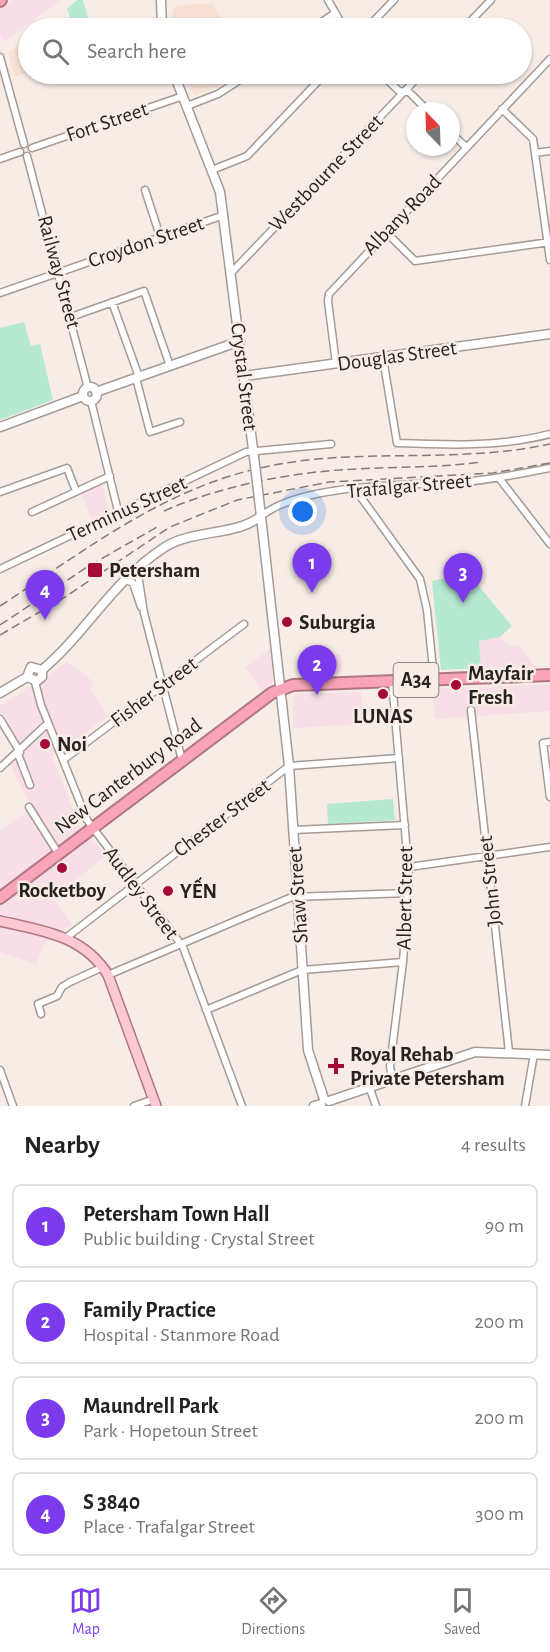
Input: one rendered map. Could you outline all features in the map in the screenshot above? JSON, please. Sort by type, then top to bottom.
[{"type":"highway","name":"A34","points":[[282,688],[292,685],[550,675]]},
{"type":"highway","name":"New Canterbury Road","points":[[0,898],[272,693],[282,688]]},
{"type":"main road","points":[[161,0],[161,18]]},
{"type":"main road","name":"Crystal Street","points":[[178,84],[212,170],[224,215],[282,688]]},
{"type":"main road","name":"Douglas Street","points":[[244,376],[550,334]]},
{"type":"main road","points":[[0,427],[89,392],[240,340]]},
{"type":"main road","points":[[217,349],[232,349],[241,353]]},
{"type":"main road","points":[[89,392],[96,397],[92,401]]},
{"type":"main road","name":"Trafalgar Street","points":[[42,670],[73,640],[123,579],[137,568],[175,542],[247,524],[261,516]]},
{"type":"main road","points":[[0,693],[31,679],[41,679],[42,670],[38,667],[31,667],[31,679]]},
{"type":"main road","name":"Shaw Street","points":[[282,688],[309,1056],[323,1104]]},
{"type":"main road","points":[[0,921],[67,937],[94,954],[106,970],[155,1102]]},
{"type":"main road","points":[[323,1104],[369,1086],[475,1052],[550,1055]]},
{"type":"street","points":[[328,0],[338,18]]},
{"type":"street","points":[[377,18],[394,0]]},
{"type":"street","points":[[474,18],[491,0]]},
{"type":"street","points":[[328,18],[335,13]]},
{"type":"street","points":[[0,57],[24,144],[20,152],[0,159]]},
{"type":"street","name":"Albany Road","points":[[532,78],[550,59]]},
{"type":"street","points":[[187,106],[218,94],[234,84]]},
{"type":"street","points":[[212,170],[247,156],[315,84]]},
{"type":"street","points":[[392,84],[399,91],[409,92],[419,102]]},
{"type":"street","name":"Westbourne Street","points":[[231,273],[412,84]]},
{"type":"street","name":"Albany Road","points":[[336,364],[329,294],[526,84]]},
{"type":"street","name":"Fort Street","points":[[32,148],[183,96]]},
{"type":"street","points":[[502,109],[533,139],[550,260]]},
{"type":"street","points":[[460,141],[466,147]]},
{"type":"street","points":[[20,152],[27,156],[31,154],[32,148],[24,144]]},
{"type":"street","points":[[535,153],[550,150]]},
{"type":"street","name":"Railway Street","points":[[27,156],[60,272],[89,392]]},
{"type":"street","points":[[145,190],[160,236]]},
{"type":"street","name":"Croydon Street","points":[[0,293],[224,215]]},
{"type":"street","points":[[386,232],[415,261],[549,242]]},
{"type":"street","points":[[71,317],[144,291],[170,366]]},
{"type":"street","points":[[112,302],[138,377],[150,432],[180,422]]},
{"type":"street","points":[[383,358],[397,443],[460,445],[523,440],[550,434]]},
{"type":"street","points":[[92,401],[118,511]]},
{"type":"street","name":"Terminus Street","points":[[0,569],[236,456],[331,444]]},
{"type":"street","points":[[0,492],[67,468],[76,491]]},
{"type":"street","name":"Trafalgar Street","points":[[261,516],[282,504],[355,489],[499,478],[550,468]]},
{"type":"street","points":[[32,512],[110,476]]},
{"type":"street","points":[[499,478],[550,544]]},
{"type":"street","points":[[355,489],[417,571],[427,610],[434,679]]},
{"type":"street","points":[[137,568],[144,613],[183,760]]},
{"type":"street","points":[[123,579],[133,584],[144,613]]},
{"type":"street","name":"Fisher Street","points":[[63,760],[244,624]]},
{"type":"street","name":"Audley Street","points":[[31,679],[92,828],[180,944],[242,1106]]},
{"type":"street","name":"Albert Street","points":[[392,681],[409,867],[403,962],[390,1066],[392,1079]]},
{"type":"street","name":"John Street","points":[[471,710],[509,1052]]},
{"type":"street","points":[[0,719],[19,753],[30,785]]},
{"type":"street","points":[[0,768],[19,753],[48,723]]},
{"type":"street","points":[[550,742],[543,743],[550,797]]},
{"type":"street","name":"Chester Street","points":[[67,937],[289,766],[399,758]]},
{"type":"street","points":[[29,807],[58,854]]},
{"type":"street","points":[[293,830],[405,825]]},
{"type":"street","points":[[409,867],[550,847]]},
{"type":"street","points":[[41,1014],[38,1005],[57,996],[62,987],[70,982],[180,944],[292,897],[408,893]]},
{"type":"street","points":[[206,1010],[302,970],[403,962]]},
{"type":"street","points":[[525,1106],[534,1054]]},
{"type":"street","points":[[0,1070],[13,1106]]},
{"type":"street","points":[[369,1086],[376,1106]]},
{"type":"street","points":[[134,1106],[155,1102]]},
{"type":"shaded area","points":[[13,0],[61,0],[37,18],[18,18],[18,32],[5,42],[0,36],[0,10]]},
{"type":"shaded area","points":[[213,4],[221,18],[172,18],[172,12],[178,5]]},
{"type":"shaded area","points":[[18,45],[18,76],[15,77],[8,53]]},
{"type":"shaded area","points":[[189,84],[221,84],[216,87],[194,96]]},
{"type":"shaded area","points":[[102,482],[109,510],[91,519],[81,492]]},
{"type":"shaded area","points":[[500,637],[510,647],[519,644],[535,667],[481,668],[479,641]]},
{"type":"shaded area","points":[[270,649],[274,682],[262,692],[245,667]]},
{"type":"shaded area","points":[[341,654],[342,673],[319,674],[319,655]]},
{"type":"shaded area","points":[[67,662],[94,682],[90,690],[109,716],[52,757],[79,825],[106,856],[53,897],[72,924],[45,943],[36,964],[0,952],[0,831],[32,808],[10,764],[23,751],[0,716],[0,706]]},
{"type":"shaded area","points":[[550,684],[550,711],[435,719],[433,689]]},
{"type":"shaded area","points":[[361,692],[364,724],[293,728],[293,694]]},
{"type":"green space","points":[[77,0],[83,0],[88,18],[70,18],[67,9]]},
{"type":"green space","points":[[24,322],[31,346],[40,344],[53,400],[0,420],[0,328]]},
{"type":"green space","points":[[468,573],[512,626],[500,637],[479,641],[481,668],[441,670],[432,581]]},
{"type":"green space","points":[[393,799],[395,820],[328,824],[327,804]]},
{"type":"railway","points":[[0,606],[124,525],[189,491],[224,478],[260,468],[331,458],[477,454],[550,444]]},
{"type":"railway","points":[[164,511],[223,490],[286,476],[346,469],[444,466],[482,462]]},
{"type":"railway","points":[[0,635],[62,599],[170,527],[237,500],[329,482],[493,473],[550,463]]},
{"type":"railway","points":[[0,625],[87,567],[157,527]]},
{"type":"place","name":"Petersham","points":[[95,570]]},
{"type":"place","name":"Petersham Town Hall","points":[[312,593]]},
{"type":"place","name":"Maundrell Park","points":[[463,603]]},
{"type":"place","name":"S 3840","points":[[45,620]]},
{"type":"place","name":"Suburgia","points":[[287,622]]},
{"type":"place","name":"Mayfair Fresh","points":[[456,685]]},
{"type":"place","name":"LUNAS","points":[[383,694]]},
{"type":"place","name":"Family Practice","points":[[317,695]]},
{"type":"place","name":"Noi","points":[[45,744]]},
{"type":"place","name":"Rocketboy","points":[[62,868]]},
{"type":"place","name":"YẾN","points":[[168,891]]},
{"type":"place","name":"Royal Rehab Private Petersham","points":[[336,1066]]}]
